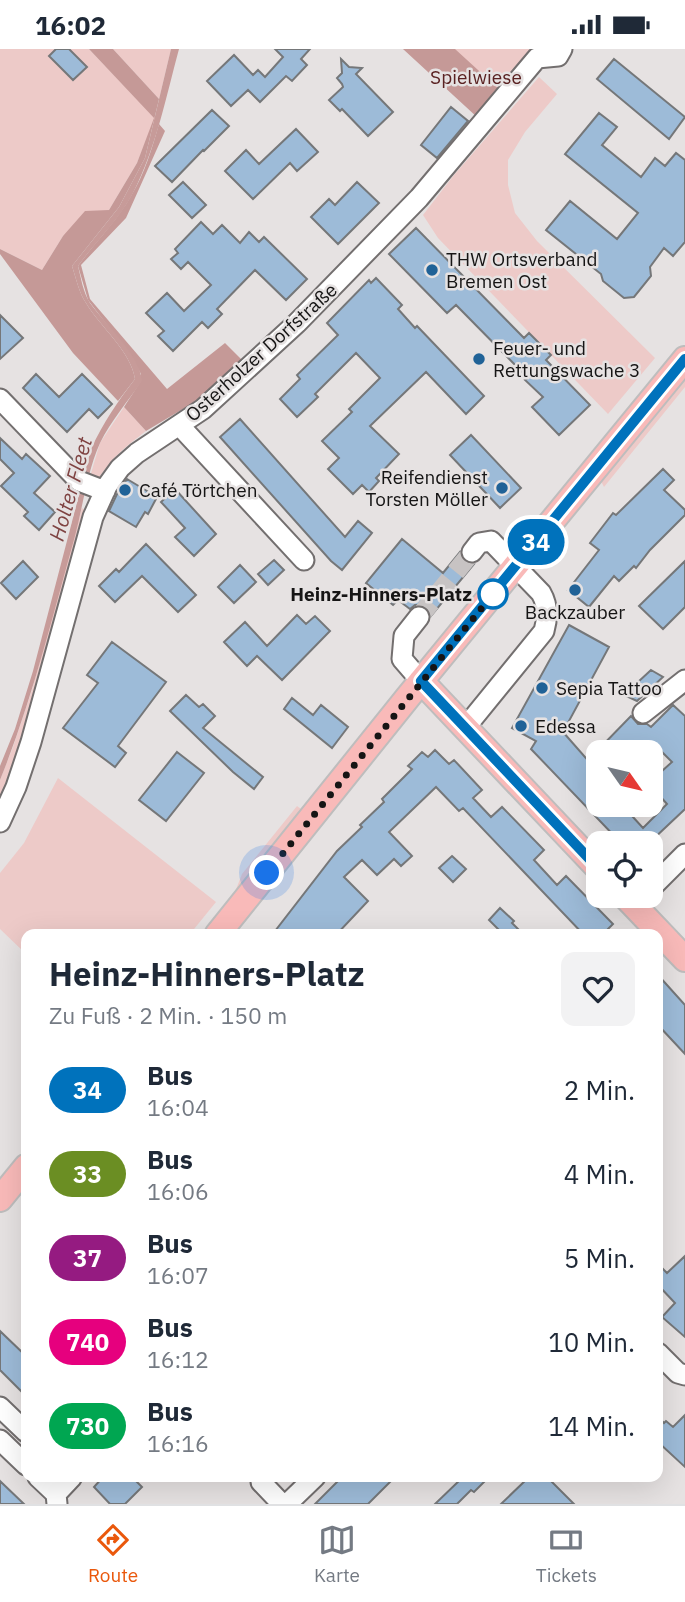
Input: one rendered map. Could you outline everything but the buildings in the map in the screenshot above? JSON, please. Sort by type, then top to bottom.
[{"type":"main road","points":[[224,929],[421,681],[685,359]]},
{"type":"main road","points":[[421,681],[586,855]]},
{"type":"main road","points":[[647,908],[663,929]]},
{"type":"main road","points":[[663,930],[685,959]]},
{"type":"main road","points":[[0,1199],[21,1173]]},
{"type":"street","name":"Osterholzer Dorfstraße","points":[[0,822],[16,787],[31,742],[93,517],[92,486],[204,408],[297,323],[419,198],[537,58],[558,56],[562,49]]},
{"type":"street","points":[[0,399],[74,476],[92,486]]},
{"type":"street","points":[[179,425],[304,560]]},
{"type":"street","points":[[465,728],[544,631],[547,614],[541,593],[491,541],[479,543],[472,552]]},
{"type":"street","points":[[419,617],[404,636],[401,659],[421,681]]},
{"type":"street","points":[[643,713],[685,680]]},
{"type":"street","points":[[663,874],[685,854]]},
{"type":"street","points":[[663,1358],[678,1373],[685,1375]]},
{"type":"street","points":[[0,1407],[21,1427]]},
{"type":"street","points":[[0,1440],[21,1460]]},
{"type":"street","points":[[42,1482],[56,1499],[68,1482]]},
{"type":"street","points":[[261,1482],[285,1504],[309,1482]]},
{"type":"green space","points":[[0,49],[89,49],[155,118],[137,163],[109,210],[63,236],[42,270],[0,249]]},
{"type":"green space","points":[[89,49],[113,49],[159,99],[145,158],[119,207],[72,266],[84,299],[128,359],[132,369],[135,379],[118,401],[73,353],[0,254],[0,249],[42,270],[63,236],[85,211],[109,210],[137,163],[154,118]]},
{"type":"green space","points":[[113,49],[171,49],[159,99]]},
{"type":"green space","points":[[403,49],[531,49],[501,91]]},
{"type":"green space","name":"Spielwiese","points":[[403,49],[455,49],[501,91],[478,118]]},
{"type":"green space","points":[[539,77],[557,94],[525,132],[508,160],[508,185],[515,213],[537,241],[655,358],[608,414],[438,238],[423,215]]},
{"type":"green space","points":[[159,124],[165,131],[126,218],[81,265],[90,299],[167,389],[225,343],[243,361],[203,397],[146,431],[124,407],[141,381],[141,374],[131,356],[88,300],[78,266],[131,196],[151,151]]},
{"type":"green space","points":[[685,378],[685,387],[604,487],[601,481]]},
{"type":"green space","points":[[124,407],[146,431],[118,454],[96,483],[89,480],[100,443]]},
{"type":"green space","points":[[82,508],[88,513],[30,725],[0,807],[0,780],[32,690]]},
{"type":"green space","points":[[58,778],[216,902],[194,929],[21,929],[21,949],[0,929],[0,873],[24,843]]},
{"type":"green space","points":[[297,806],[301,809],[235,892],[242,874]]},
{"type":"shaded area","points":[[171,49],[179,49],[160,122],[141,176],[121,212],[78,266],[88,299],[129,350],[142,381],[109,427],[96,454],[41,659],[0,780],[0,766],[33,671],[91,449],[111,413],[135,379],[128,359],[84,299],[72,266],[119,207],[145,158]]},
{"type":"tunnel","points":[[419,617],[472,552]]},
{"type":"bus line","name":"34","points":[[586,855],[421,681],[685,359]]},
{"type":"place","name":"THW Ortsverband Bremen Ost","points":[[432,270]]},
{"type":"place","name":"Feuer- und Rettungswache 3","points":[[479,359]]},
{"type":"place","name":"Reifendienst Torsten Möller","points":[[502,488]]},
{"type":"place","name":"Café Törtchen","points":[[125,490]]},
{"type":"place","name":"Backzauber","points":[[575,590]]},
{"type":"place","name":"Heinz-Hinners-Platz","points":[[493,594]]},
{"type":"place","name":"Sepia Tattoo","points":[[542,688]]},
{"type":"place","name":"Edessa","points":[[521,726]]},
{"type":"route","points":[[267,873],[493,594]]},
{"type":"water label","name":"Holter Fleet","points":[[70,489]]}]
